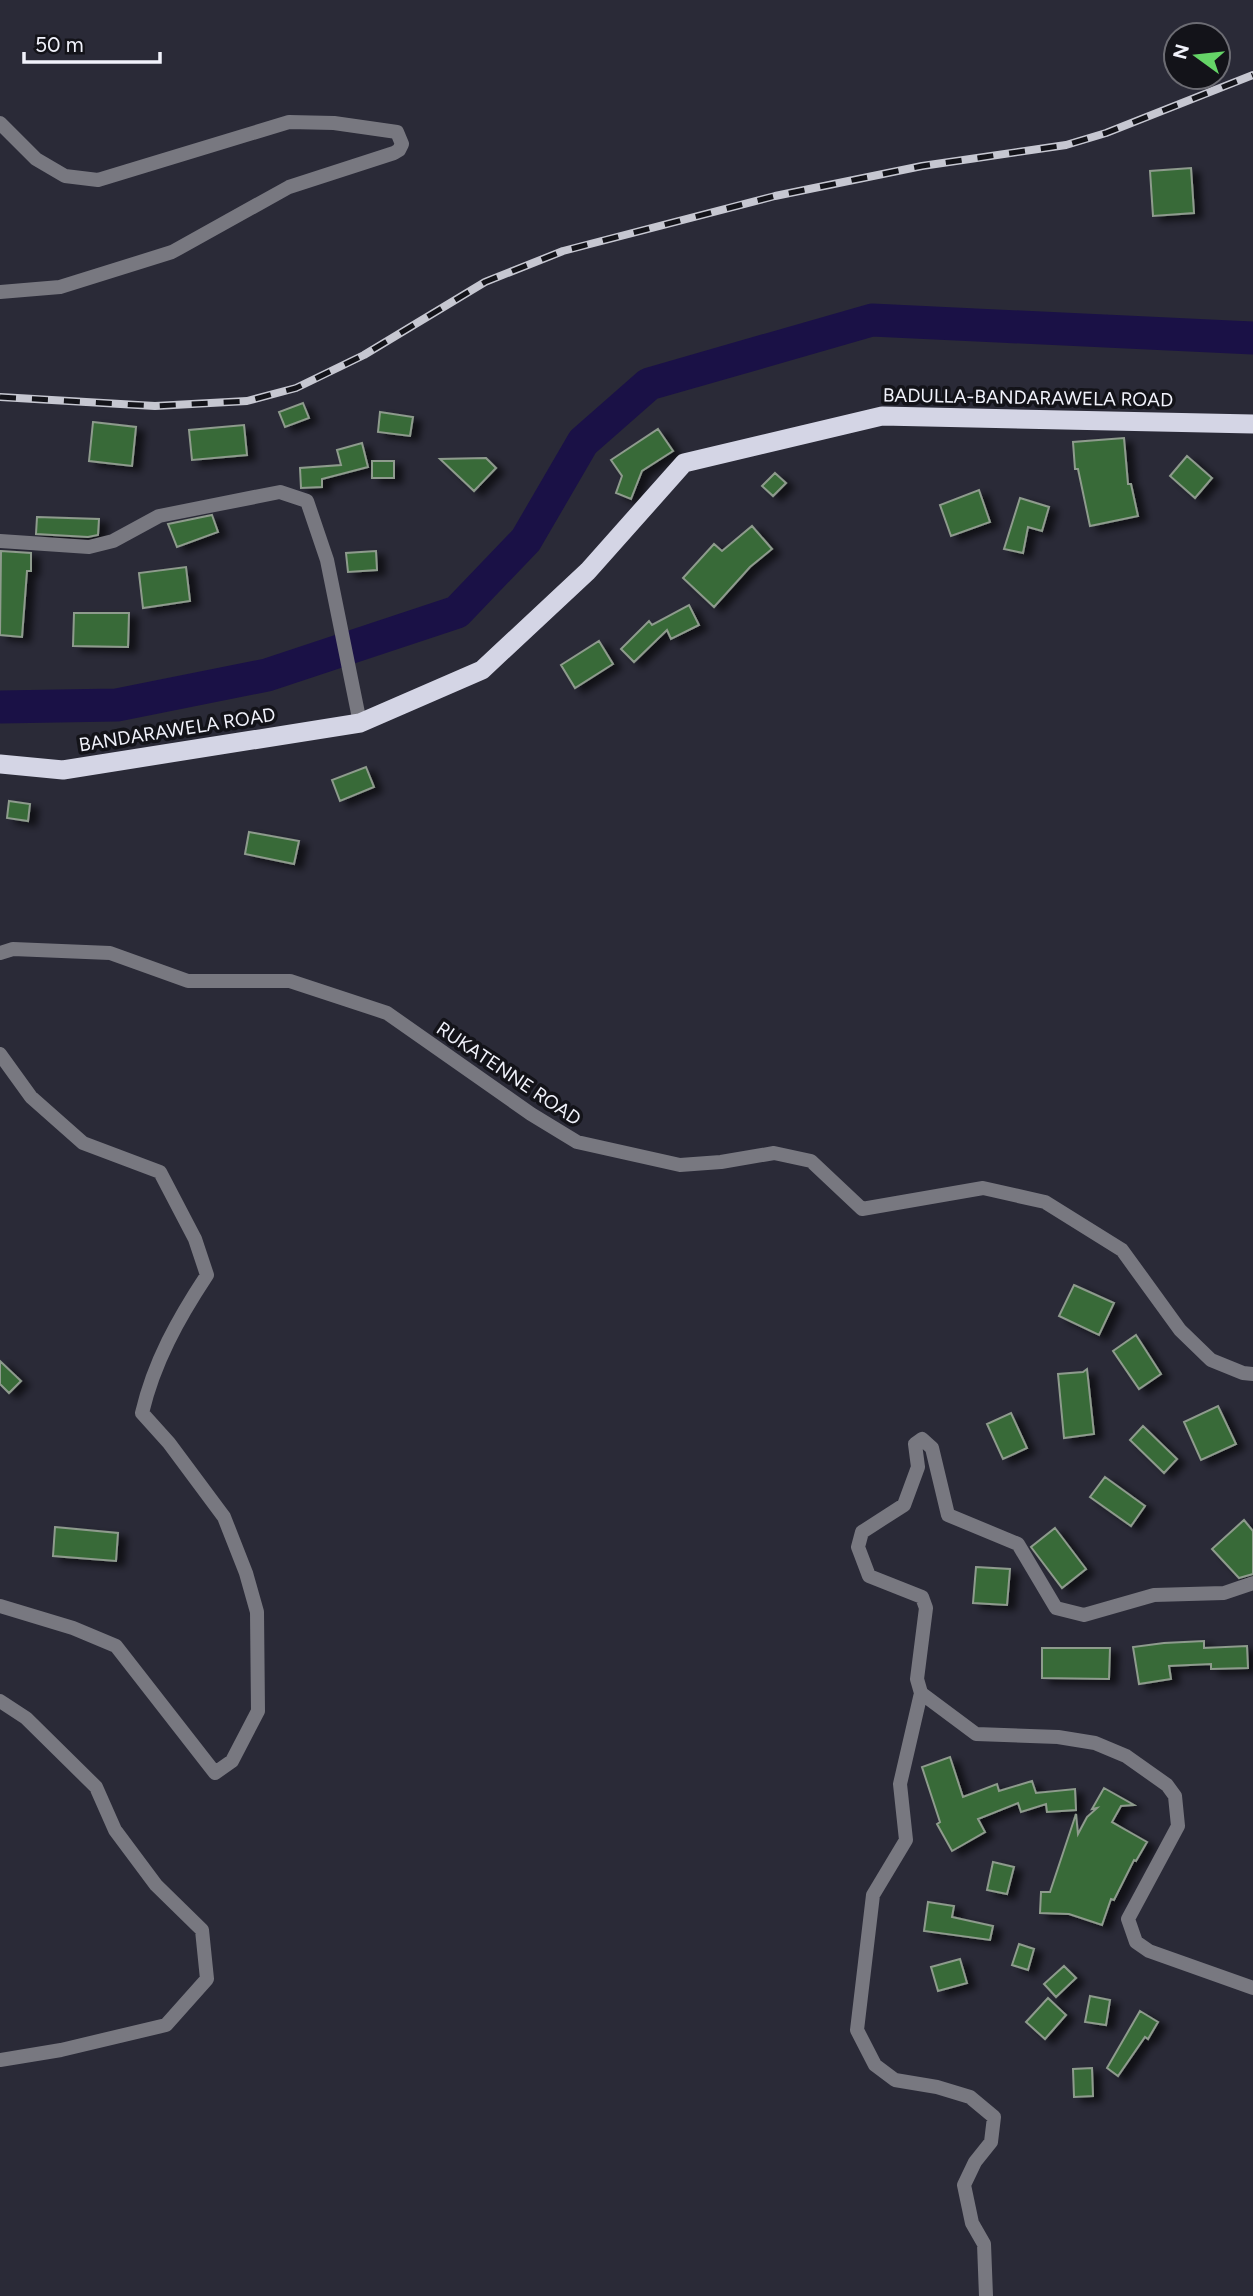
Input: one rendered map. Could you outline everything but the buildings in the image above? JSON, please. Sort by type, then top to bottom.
[{"type":"highway","name":"BADULLA-BANDARAWELA ROAD","points":[[360,723],[482,670],[588,571],[684,463],[882,416],[1253,424]]},
{"type":"highway","name":"BANDARAWELA ROAD","points":[[0,764],[63,770],[360,723]]},
{"type":"street","points":[[0,123],[36,159],[65,176],[98,180],[289,122],[334,123],[397,132],[402,144],[394,153],[289,187],[172,252],[60,287],[0,292]]},
{"type":"street","points":[[0,541],[89,547],[113,541],[159,516],[280,492],[307,501],[327,560],[338,606],[360,723]]},
{"type":"street","name":"RUKATENNE ROAD","points":[[0,953],[13,949],[110,953],[188,981],[290,981],[387,1013],[531,1114],[577,1142],[680,1165],[720,1163],[774,1153],[811,1161],[862,1209],[983,1188],[1045,1202],[1122,1250],[1180,1330],[1211,1360],[1243,1373],[1253,1374]]},
{"type":"street","points":[[0,1054],[31,1097],[83,1143],[160,1172],[195,1239],[207,1275],[177,1321],[159,1359],[142,1413],[169,1443],[224,1517],[246,1573],[257,1612],[258,1711],[232,1761],[215,1773],[116,1646],[73,1628],[0,1606]]},
{"type":"street","points":[[986,2296],[984,2244],[972,2223],[964,2185],[975,2162],[991,2142],[994,2118],[970,2097],[937,2087],[895,2080],[875,2065],[857,2030],[873,1895],[906,1840],[900,1784],[921,1693],[917,1678],[926,1608],[922,1597],[869,1576],[858,1547],[862,1532],[904,1505],[918,1467],[915,1444],[922,1439],[932,1448],[948,1515],[1018,1544],[1056,1608],[1084,1615],[1154,1595],[1224,1593],[1253,1583]]},
{"type":"street","points":[[921,1693],[976,1734],[1058,1737],[1095,1743],[1126,1756],[1167,1785],[1175,1796],[1178,1826],[1128,1919],[1136,1941],[1149,1951],[1253,1988]]},
{"type":"street","points":[[0,1701],[26,1718],[96,1787],[115,1830],[123,1841],[156,1885],[202,1930],[207,1979],[166,2025],[61,2050],[5,2057],[0,2060]]},
{"type":"waterway","points":[[0,707],[117,705],[267,675],[457,612],[526,540],[583,442],[649,384],[872,320],[1253,338]]},
{"type":"railway","points":[[0,397],[155,406],[247,401],[296,388],[364,355],[485,282],[563,251],[775,196],[922,166],[1066,145],[1106,133],[1253,75]]}]
